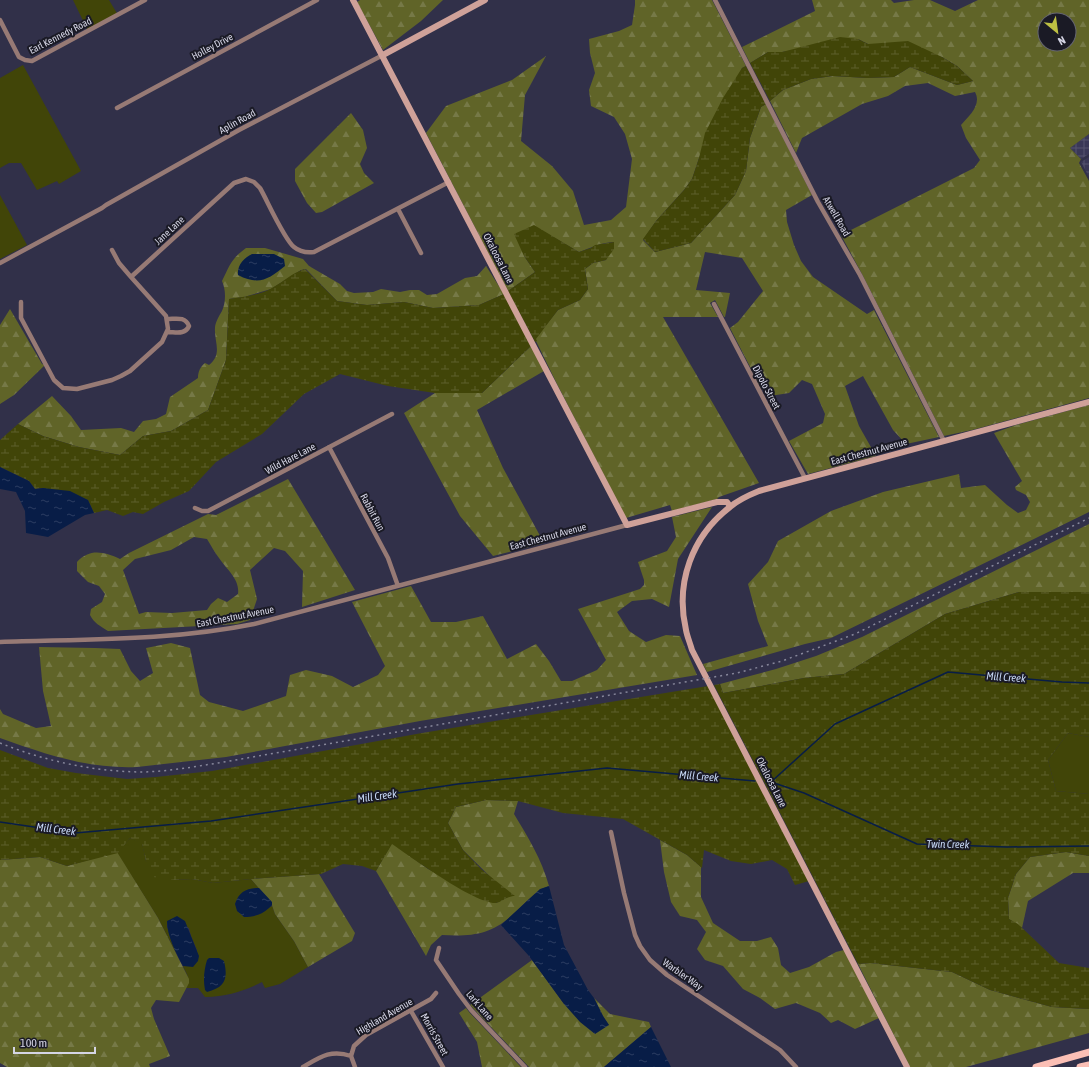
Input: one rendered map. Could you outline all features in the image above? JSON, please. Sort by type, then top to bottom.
[{"type":"main road","points":[[1036,1067],[1089,1052]]},
{"type":"main road","points":[[1080,1067],[1089,1065]]},
{"type":"street","name":"Earl Kennedy Road","points":[[0,20],[19,57],[32,61],[145,0]]},
{"type":"street","name":"Holley Drive","points":[[117,108],[317,0]]},
{"type":"street","name":"Okaloosa Lane","points":[[353,0],[627,525]]},
{"type":"street","name":"Aplin Road","points":[[0,263],[102,208],[240,130],[485,0]]},
{"type":"street","name":"Atwell Road","points":[[715,0],[818,202],[857,270],[944,441]]},
{"type":"street","name":"Jane Lane","points":[[132,277],[228,188],[240,180],[250,180],[260,188],[289,242],[303,252],[314,252],[449,182]]},
{"type":"street","points":[[398,209],[421,253]]},
{"type":"street","points":[[21,302],[21,318],[54,380],[63,388],[78,389],[112,380],[130,371],[162,342],[168,332],[167,319],[119,263],[112,250]]},
{"type":"street","name":"Dipolo Street","points":[[714,304],[805,478]]},
{"type":"street","points":[[167,319],[182,319],[187,322],[189,326],[184,332],[168,332]]},
{"type":"street","name":"East Chestnut Avenue","points":[[0,642],[158,637],[229,629],[254,624],[717,502],[727,502],[730,506],[759,491],[1089,402]]},
{"type":"street","name":"Wild Hare Lane","points":[[195,508],[202,511],[208,511],[392,414]]},
{"type":"street","name":"Rabbit Run","points":[[329,447],[388,558],[398,586]]},
{"type":"street","name":"Okaloosa Lane","points":[[730,506],[717,517],[696,545],[690,557],[685,575],[682,598],[683,610],[686,630],[692,650],[907,1067]]},
{"type":"street","name":"Warbler Way","points":[[611,832],[635,935],[640,946],[650,960],[673,979],[780,1050],[796,1067]]},
{"type":"street","name":"Lark Lane","points":[[439,948],[436,960],[458,994],[471,1010],[525,1067]]},
{"type":"street","name":"Highland Avenue","points":[[351,1056],[354,1046],[366,1035],[431,999],[436,993]]},
{"type":"street","name":"Morris Street","points":[[411,1011],[443,1067]]},
{"type":"street","points":[[303,1067],[331,1053],[341,1053],[351,1056],[355,1067]]},
{"type":"shaded area","points":[[1089,134],[1089,154],[1081,159],[1070,148]]},
{"type":"shaded area","points":[[1089,157],[1089,177],[1081,162]]},
{"type":"green space","points":[[73,0],[109,0],[118,15],[88,31]]},
{"type":"green space","points":[[360,0],[443,0],[421,21],[383,50],[357,2]]},
{"type":"green space","points":[[635,0],[712,0],[746,66],[742,68],[699,158],[692,179],[656,221],[643,240],[655,252],[691,243],[735,195],[746,171],[750,138],[761,107],[766,104],[812,195],[786,210],[787,222],[801,261],[813,277],[867,314],[874,310],[939,437],[906,444],[893,430],[863,376],[845,386],[859,426],[876,456],[808,474],[789,441],[823,423],[825,414],[812,384],[802,380],[789,393],[770,396],[761,388],[730,328],[738,322],[763,291],[742,258],[705,252],[696,290],[730,293],[725,317],[715,300],[710,303],[718,317],[663,317],[759,483],[717,499],[672,511],[670,505],[626,518],[535,339],[558,310],[580,300],[588,289],[585,269],[593,263],[606,260],[614,242],[600,244],[579,252],[534,226],[524,256],[535,272],[508,291],[426,133],[446,106],[512,80],[546,56],[525,95],[521,141],[552,166],[573,191],[584,225],[611,220],[626,207],[632,159],[625,134],[614,117],[591,106],[589,90],[595,73],[590,53],[589,39],[619,31],[632,25]]},
{"type":"green space","points":[[812,0],[891,0],[894,3],[914,0],[930,0],[955,11],[978,0],[1089,0],[1089,134],[1070,148],[1081,159],[1079,163],[1089,181],[1089,398],[972,430],[944,436],[841,235],[974,168],[980,160],[966,138],[961,125],[976,106],[977,97],[975,92],[955,96],[928,83],[905,86],[888,96],[862,104],[802,138],[796,153],[770,101],[783,90],[811,79],[833,76],[867,78],[894,77],[910,67],[957,85],[973,81],[957,66],[942,57],[877,44],[868,44],[858,39],[782,52],[768,52],[750,63],[742,47],[815,11]]},
{"type":"green space","points":[[840,37],[858,39],[868,44],[908,41],[957,66],[973,81],[957,85],[910,67],[894,77],[867,78],[833,76],[811,79],[783,90],[770,101],[750,63],[768,52],[782,52]]},
{"type":"green space","points":[[23,65],[81,171],[59,184],[57,181],[37,190],[21,163],[9,163],[0,168],[0,78]]},
{"type":"green space","points":[[746,66],[766,104],[761,107],[750,138],[746,171],[735,195],[691,243],[655,252],[643,239],[656,221],[692,179],[705,133],[723,98],[742,68]]},
{"type":"green space","points":[[351,113],[363,130],[367,148],[360,164],[364,173],[374,183],[322,212],[316,213],[307,203],[295,181],[295,169]]},
{"type":"green space","points":[[0,195],[27,245],[0,259]]},
{"type":"green space","points":[[534,225],[579,252],[595,245],[614,242],[614,249],[606,260],[593,263],[585,269],[588,289],[580,300],[558,310],[535,342],[508,291],[535,272],[524,256],[514,234]]},
{"type":"green space","points":[[246,248],[265,248],[303,259],[309,266],[340,284],[347,291],[354,293],[373,292],[381,289],[400,292],[419,290],[427,295],[437,294],[465,278],[477,276],[486,266],[504,294],[479,305],[433,308],[404,302],[367,305],[337,301],[306,269],[301,270],[271,289],[244,297],[229,299],[226,360],[208,410],[171,431],[143,436],[120,455],[79,447],[43,436],[18,424],[52,396],[71,416],[81,430],[121,428],[134,432],[143,421],[156,419],[166,414],[170,397],[198,378],[202,366],[205,363],[209,365],[216,357],[217,348],[215,326],[225,300],[225,292],[222,281],[234,259]]},
{"type":"green space","points":[[305,269],[337,301],[367,305],[404,302],[433,308],[479,305],[504,294],[531,346],[482,393],[435,393],[388,386],[340,374],[304,394],[262,434],[216,462],[189,491],[164,502],[143,514],[133,512],[123,516],[107,510],[94,513],[88,500],[43,488],[35,489],[29,481],[0,467],[0,440],[18,424],[43,436],[79,447],[120,455],[143,436],[171,431],[208,410],[226,360],[229,299],[262,292],[276,286],[296,272]]},
{"type":"green space","points":[[10,309],[42,364],[45,365],[14,395],[0,404],[0,325]]},
{"type":"green space","points":[[531,346],[544,371],[477,410],[503,468],[544,543],[493,556],[460,516],[404,413],[435,393],[482,393]]},
{"type":"green space","points":[[1089,405],[1089,512],[831,638],[707,672],[703,664],[768,646],[758,621],[748,584],[768,562],[778,541],[831,511],[883,492],[959,474],[961,488],[985,485],[1018,513],[1026,510],[1030,502],[1026,495],[1016,490],[1015,487],[1022,481],[994,433],[1016,425]]},
{"type":"green space","points":[[288,479],[355,590],[302,607],[303,571],[285,551],[274,548],[250,570],[257,599],[250,620],[237,624],[108,631],[93,620],[90,615],[91,609],[102,602],[105,594],[99,586],[88,582],[77,571],[77,562],[92,553],[103,553],[120,559],[129,553],[208,514],[216,515]],"holes":[[[194,537],[207,539],[217,556],[235,579],[238,594],[227,602],[218,598],[207,610],[172,613],[146,612],[139,614],[123,570],[135,559],[171,550]]]},
{"type":"green space","points":[[712,507],[678,559],[669,607],[652,599],[632,601],[617,612],[629,631],[646,642],[666,635],[680,636],[697,675],[420,721],[226,757],[137,767],[101,766],[84,763],[50,755],[0,738],[0,709],[3,714],[36,728],[51,726],[43,691],[39,647],[120,649],[131,671],[140,681],[153,673],[146,648],[171,643],[190,648],[200,695],[209,702],[243,711],[286,696],[290,675],[306,670],[332,676],[353,687],[378,675],[385,666],[352,602],[411,586],[431,622],[456,622],[483,616],[507,659],[536,644],[549,661],[561,681],[572,681],[597,670],[606,660],[578,609],[640,589],[644,585],[644,580],[638,562],[667,551],[676,537],[672,517]]},
{"type":"green space","points":[[1089,524],[1089,592],[1019,592],[945,614],[844,674],[804,678],[723,693],[720,684],[776,669],[816,656],[862,637]]},
{"type":"green space","points":[[1019,592],[1089,592],[1089,737],[1068,733],[1048,760],[1056,791],[1089,794],[1089,856],[1066,852],[1030,857],[1016,874],[1008,898],[1009,919],[1018,924],[1059,963],[1089,968],[1089,1009],[1052,1007],[990,990],[952,972],[870,963],[858,964],[714,685],[720,684],[723,693],[804,678],[844,674],[945,614]]},
{"type":"green space","points":[[708,686],[809,881],[795,885],[787,869],[772,860],[751,864],[731,861],[704,850],[702,868],[687,855],[623,819],[563,813],[518,801],[486,800],[456,807],[448,823],[463,850],[481,869],[515,896],[496,903],[474,896],[443,879],[392,844],[376,871],[362,866],[343,864],[321,874],[213,883],[192,879],[174,880],[153,877],[146,861],[142,844],[130,838],[118,853],[67,866],[40,857],[0,860],[0,750],[48,768],[76,773],[127,779],[156,777],[212,771],[422,733]]},
{"type":"green space","points":[[1068,733],[1089,737],[1089,794],[1056,791],[1048,760]]},
{"type":"green space","points":[[486,800],[518,801],[514,814],[539,858],[549,886],[537,892],[511,916],[494,928],[475,934],[442,935],[431,945],[426,956],[376,871],[392,843],[428,869],[496,903],[510,896],[463,850],[448,823],[456,807]]},
{"type":"green space","points":[[130,838],[142,843],[146,861],[174,880],[192,879],[213,883],[251,879],[259,888],[254,888],[271,907],[272,905],[275,914],[294,941],[308,967],[280,984],[265,988],[262,982],[234,993],[220,996],[205,997],[198,988],[186,988],[188,979],[183,966],[193,966],[197,950],[189,928],[167,921],[167,927],[177,955],[158,918],[117,853]]},
{"type":"green space","points":[[660,840],[687,855],[701,867],[701,897],[713,923],[740,941],[757,941],[771,937],[778,948],[781,965],[790,973],[809,967],[836,952],[844,950],[879,1018],[855,1029],[838,1020],[831,1023],[820,1013],[796,1003],[775,1009],[760,998],[743,989],[723,966],[705,960],[697,949],[706,932],[697,920],[680,916],[671,902],[664,872]]},
{"type":"green space","points":[[117,852],[158,918],[189,979],[189,983],[179,1002],[156,1000],[151,1008],[154,1019],[170,1056],[149,1064],[150,1067],[7,1067],[0,1063],[0,860],[40,857],[67,866]]},
{"type":"green space","points":[[1066,852],[1089,856],[1089,873],[1073,873],[1028,901],[1022,928],[1009,919],[1008,898],[1016,874],[1030,857]]},
{"type":"green space","points":[[319,874],[355,933],[352,941],[308,967],[294,941],[275,914],[271,902],[251,879]]},
{"type":"green space","points":[[532,960],[564,1004],[609,1025],[594,998],[610,1014],[649,1022],[651,1027],[604,1067],[529,1067],[470,1005]]},
{"type":"green space","points":[[870,963],[952,972],[990,990],[1052,1007],[1089,1009],[1089,1033],[966,1067],[910,1067],[858,964]]},
{"type":"green space","points":[[466,1008],[521,1067],[482,1067],[477,1042],[459,1013]]},
{"type":"water","points":[[252,254],[274,254],[284,259],[285,266],[263,280],[252,280],[238,275],[242,262]]},
{"type":"water","points":[[0,467],[29,481],[35,489],[43,488],[70,491],[88,500],[94,513],[85,515],[48,537],[26,533],[25,511],[16,492],[0,489]]},
{"type":"water","points":[[549,886],[564,945],[609,1025],[595,1034],[580,1022],[564,1004],[529,956],[501,925],[540,889]]},
{"type":"water","points":[[259,888],[272,902],[272,905],[266,911],[259,914],[244,917],[237,911],[235,904],[239,896],[247,890]]},
{"type":"water","points":[[177,916],[185,921],[199,956],[198,961],[193,967],[183,966],[170,938],[167,921]]},
{"type":"water","points":[[209,958],[219,958],[224,961],[226,972],[222,984],[207,992],[205,990],[204,975],[207,960]]},
{"type":"water","points":[[651,1027],[671,1067],[604,1067]]},
{"type":"waterway","name":"Mill Creek","points":[[771,782],[835,724],[948,672],[1089,683]]},
{"type":"waterway","name":"Mill Creek","points":[[0,822],[75,833],[211,821],[458,784],[607,768],[755,781]]},
{"type":"waterway","name":"Twin Creek","points":[[766,782],[771,782],[804,793],[917,844],[1007,847],[1089,846]]},
{"type":"railway","points":[[0,743],[34,755],[68,764],[103,770],[139,772],[159,771],[218,763],[737,673],[782,661],[855,634],[1089,518]]}]
